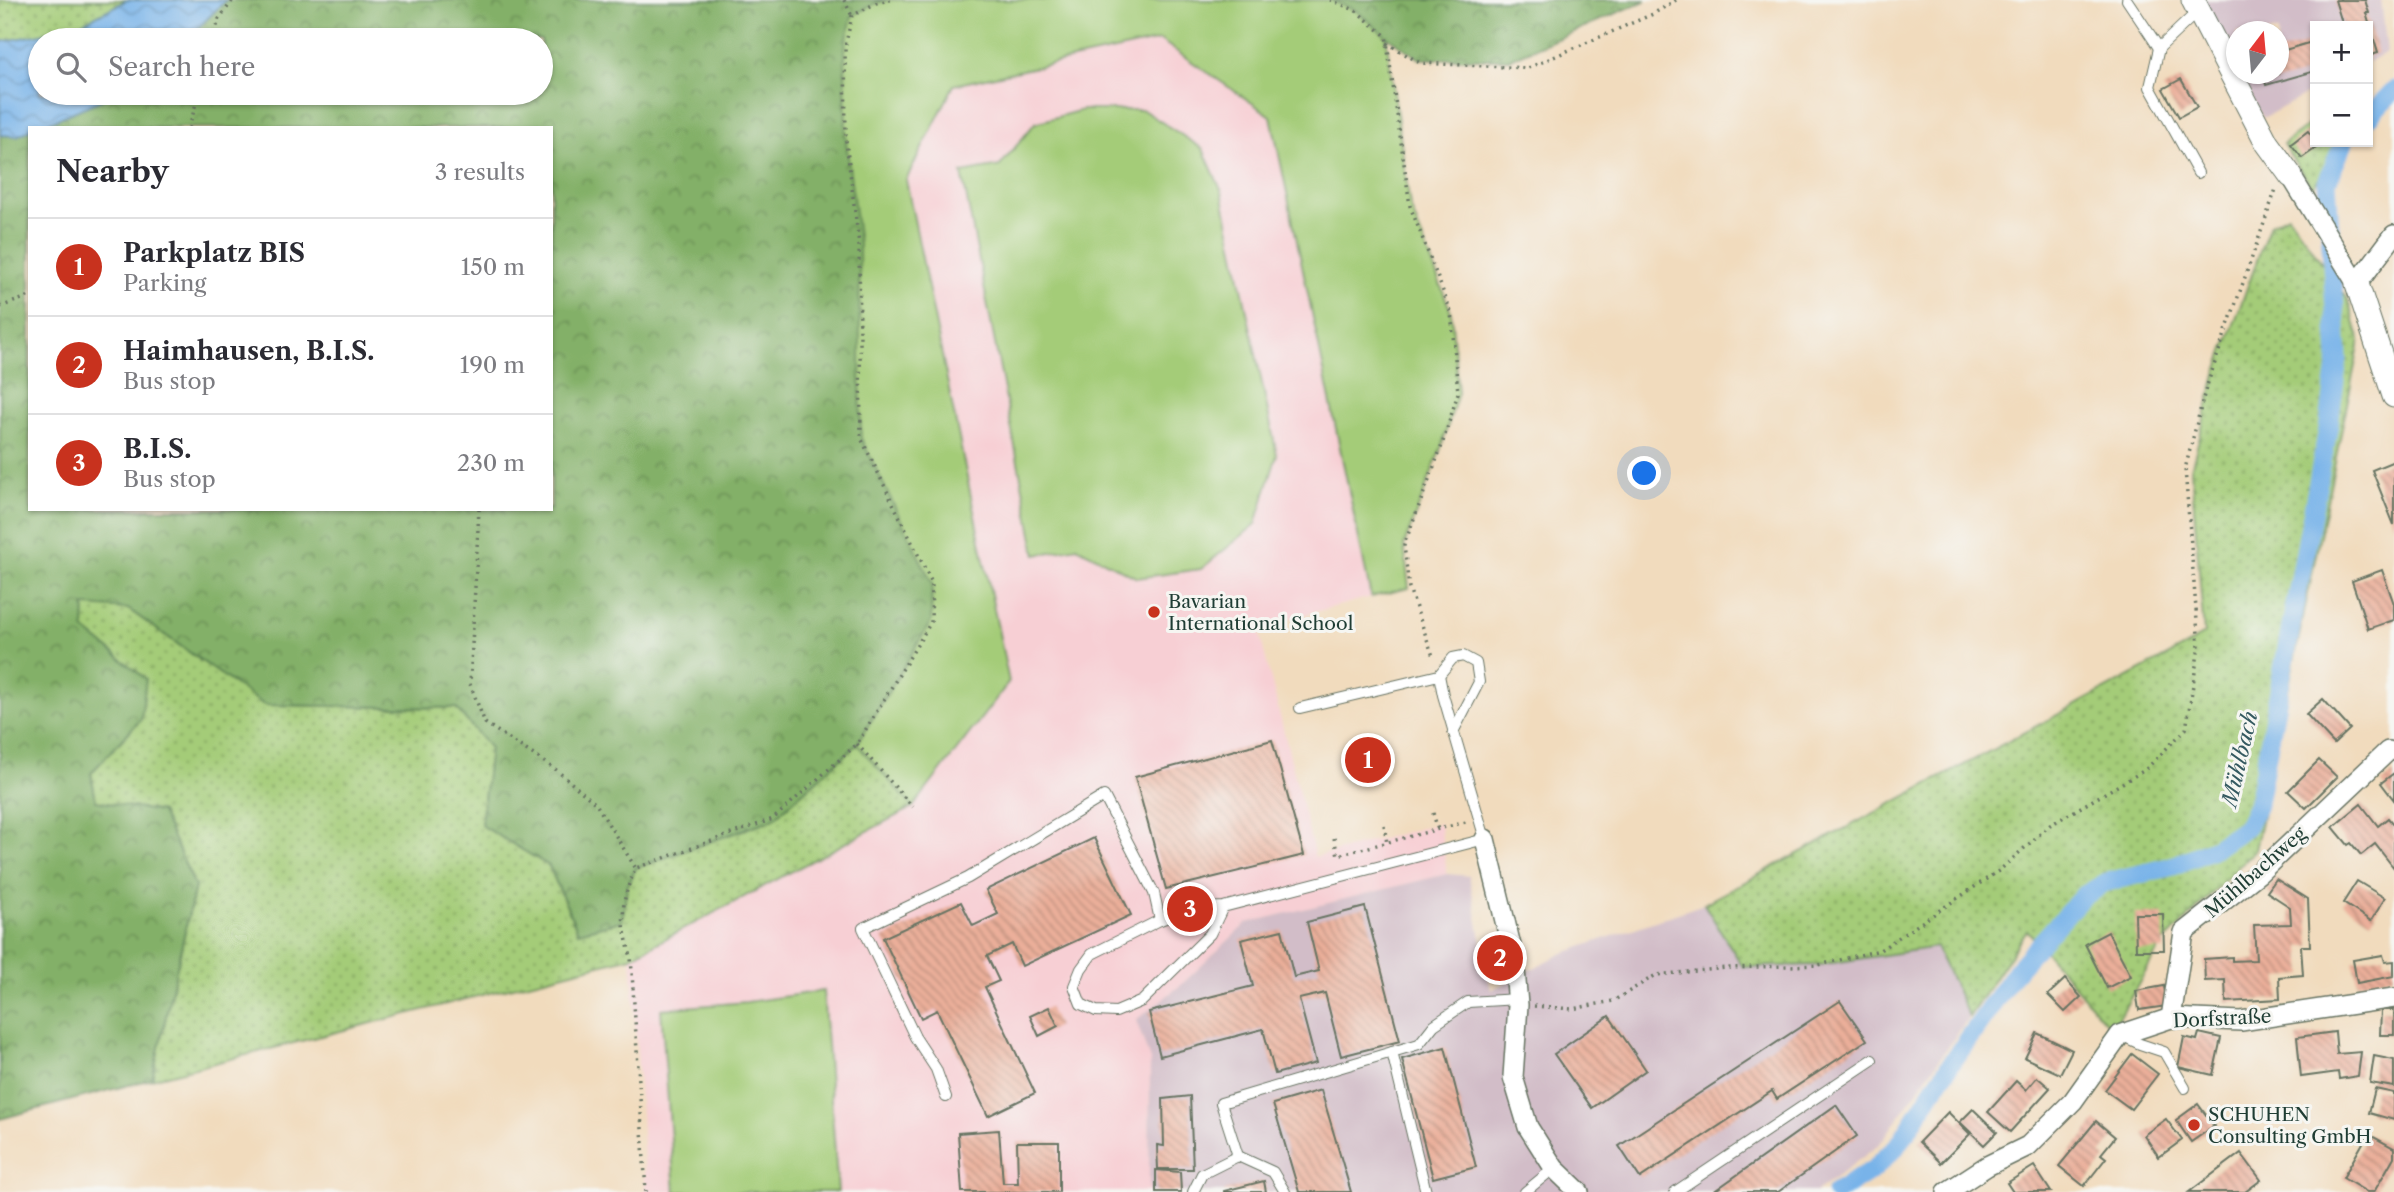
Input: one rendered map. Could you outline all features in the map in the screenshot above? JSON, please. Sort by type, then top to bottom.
[{"type":"street","points":[[2195,6],[2289,185],[2357,284],[2394,396]]},
{"type":"street","points":[[2357,284],[2394,235]]},
{"type":"street","name":"Mühlbachweg","points":[[2171,1018],[2184,932],[2259,873],[2388,751]]},
{"type":"street","points":[[1485,839],[1514,958],[1518,1002],[1513,1077],[1528,1128],[1554,1168],[1579,1192]]},
{"type":"street","name":"Dorfstraße","points":[[2120,1035],[2171,1018],[2241,1021],[2394,998]]},
{"type":"street","points":[[1947,1192],[1987,1166],[2028,1146],[2073,1101],[2120,1035]]},
{"type":"lane","points":[[2127,0],[2159,48]]},
{"type":"lane","points":[[2195,6],[2159,48],[2150,88],[2199,173]]},
{"type":"lane","points":[[1300,708],[1439,674],[1452,658],[1463,656],[1476,663],[1479,682],[1453,732]]},
{"type":"lane","points":[[1223,907],[1210,934],[1142,1001],[1116,1012],[1096,1011],[1081,1004],[1074,986],[1081,969],[1092,954],[1160,920],[1190,909],[1223,907],[1485,839],[1439,674]]},
{"type":"lane","points":[[946,1097],[936,1069],[915,1037],[863,928],[968,878],[1104,796],[1154,893],[1160,920]]},
{"type":"lane","points":[[1285,1192],[1273,1172],[1238,1156],[1221,1103],[1419,1044],[1434,1025],[1468,1002],[1518,1002]]},
{"type":"lane","points":[[2120,1035],[2164,1052],[2185,1088]]},
{"type":"lane","points":[[1392,1052],[1426,1192]]},
{"type":"lane","points":[[1675,1192],[1872,1060]]},
{"type":"lane","points":[[1193,1192],[1202,1174],[1238,1156]]},
{"type":"lane","points":[[1525,1192],[1554,1168]]},
{"type":"path","points":[[216,28],[219,19],[233,0]]},
{"type":"path","points":[[646,1192],[631,957],[622,921],[627,886],[636,868],[773,819],[857,744],[931,622],[932,583],[861,438],[859,244],[846,141],[845,47],[852,16],[844,0]]},
{"type":"path","points":[[852,16],[876,3],[890,0]]},
{"type":"path","points":[[1330,0],[1355,10],[1386,36],[1410,206],[1451,312],[1458,393],[1441,448],[1404,545],[1409,587],[1439,674]]},
{"type":"path","points":[[1387,43],[1420,63],[1528,68],[1653,14],[1676,0]]},
{"type":"path","points":[[190,126],[196,105]]},
{"type":"path","points":[[1518,1002],[1572,1009],[1613,1001],[1656,975],[1727,968],[1819,965],[1880,950],[2000,870],[2050,825],[2145,769],[2186,729],[2199,647],[2185,470],[2205,391],[2289,185]]},
{"type":"path","points":[[0,307],[28,297]]},
{"type":"path","points":[[480,511],[470,684],[485,723],[555,769],[596,804],[636,868]]},
{"type":"path","points":[[857,744],[913,807]]},
{"type":"path","points":[[1433,813],[1438,830]]},
{"type":"path","points":[[1334,838],[1338,855],[1478,819]]},
{"type":"path","points":[[1384,825],[1387,843]]},
{"type":"shaded area","points":[[2202,0],[2381,0],[2387,52],[2373,59],[2373,21],[2310,21],[2310,93],[2263,118],[2244,84],[2289,84],[2289,21],[2226,21],[2226,48]]},
{"type":"shaded area","name":"Bavarian International School","points":[[1160,40],[1271,116],[1371,597],[1258,627],[1315,857],[1440,823],[1447,874],[1247,923],[1181,985],[1136,1020],[1150,1060],[1149,1192],[646,1192],[631,957],[913,807],[1008,682],[906,180],[954,85]]},
{"type":"shaded area","points":[[1447,874],[1469,876],[1491,990],[1561,954],[1704,904],[1743,967],[1819,965],[1936,947],[1969,1017],[1879,1145],[1816,1192],[1149,1192],[1150,1060],[1136,1020],[1181,985],[1247,923]]},
{"type":"green space","points":[[0,0],[127,0],[73,28],[28,28],[28,37],[0,42]]},
{"type":"green space","points":[[226,0],[890,0],[876,3],[845,47],[846,141],[859,244],[861,438],[932,583],[931,622],[857,744],[773,819],[636,868],[627,886],[622,921],[578,932],[549,866],[481,825],[490,748],[456,708],[264,705],[128,609],[85,606],[84,629],[146,679],[141,719],[91,773],[96,801],[161,812],[195,886],[152,1079],[0,1119],[0,135],[17,136],[28,131],[28,511],[553,511],[553,126],[41,126],[89,105],[553,105],[553,28],[198,28]]},
{"type":"green space","points":[[890,0],[1330,0],[1355,10],[1386,36],[1410,206],[1451,312],[1458,393],[1441,448],[1404,545],[1409,588],[1371,597],[1271,116],[1160,40],[954,85],[906,180],[1009,682],[913,807],[857,744],[931,622],[932,583],[861,438],[859,244],[846,141],[845,47],[852,16],[876,3]]},
{"type":"green space","points":[[1330,0],[1647,0],[1510,59],[1420,59],[1386,36],[1355,10]]},
{"type":"green space","points":[[1082,110],[1143,110],[1203,149],[1222,192],[1277,455],[1256,524],[1201,569],[1137,578],[1077,547],[1036,555],[962,173],[1000,166],[1035,123]]},
{"type":"green space","points":[[2310,124],[2310,147],[2341,147],[2312,188],[2283,144]]},
{"type":"green space","points":[[2288,215],[2347,298],[2360,341],[2255,850],[2161,945],[2112,1030],[2027,930],[1969,1017],[1936,947],[1819,965],[1743,967],[1704,904],[2190,644],[2204,633],[2191,469],[2217,371],[2270,224]]},
{"type":"green space","points":[[84,605],[128,609],[264,705],[456,708],[490,748],[481,825],[549,866],[578,932],[622,921],[627,886],[636,868],[773,819],[857,744],[913,807],[631,957],[152,1079],[195,886],[161,812],[96,802],[91,773],[141,719],[84,629]]},
{"type":"green space","points":[[823,991],[838,1192],[675,1192],[661,1009],[747,1002]]},
{"type":"water","points":[[127,0],[226,0],[198,28],[73,28]]},
{"type":"water","points":[[28,37],[28,105],[89,105],[41,126],[28,126],[28,131],[17,136],[0,135],[0,42]]},
{"type":"building","points":[[2335,0],[2365,0],[2368,21],[2341,21]]},
{"type":"building","points":[[2373,36],[2378,53],[2373,54]]},
{"type":"building","points":[[2310,42],[2310,72],[2289,78],[2289,49]]},
{"type":"building","points":[[2181,79],[2197,107],[2179,117],[2163,89]]},
{"type":"building","points":[[2308,131],[2310,147],[2318,147],[2302,158],[2291,144]]},
{"type":"building","points":[[2394,461],[2394,525],[2372,470]]},
{"type":"building","points":[[2382,570],[2394,604],[2394,620],[2368,629],[2352,581]]},
{"type":"building","points":[[2323,699],[2350,729],[2334,744],[2306,714]]},
{"type":"building","points":[[1272,740],[1304,855],[1166,889],[1135,777]]},
{"type":"building","points":[[2319,760],[2337,777],[2306,808],[2288,791]]},
{"type":"building","points":[[2394,773],[2394,800],[2381,783]]},
{"type":"building","points":[[2361,804],[2378,826],[2388,818],[2394,825],[2394,868],[2375,844],[2361,855],[2351,843],[2348,845],[2333,827]]},
{"type":"building","points":[[1094,838],[1131,915],[1022,966],[1012,944],[987,956],[999,981],[985,987],[1035,1093],[988,1116],[937,1010],[921,1018],[883,938],[961,902],[973,926],[998,914],[986,890]]},
{"type":"building","points":[[2276,879],[2308,899],[2310,946],[2301,946],[2303,975],[2279,977],[2280,999],[2226,1002],[2225,980],[2205,981],[2204,959],[2232,957],[2232,961],[2256,960],[2254,925],[2291,924],[2290,907],[2267,892]]},
{"type":"building","points":[[2357,881],[2385,898],[2371,921],[2343,903]]},
{"type":"building","points":[[1365,907],[1400,1041],[1341,1056],[1325,993],[1299,999],[1316,1063],[1275,1074],[1263,1029],[1160,1056],[1149,1012],[1253,986],[1241,940],[1282,930],[1294,977],[1319,971],[1307,922]]},
{"type":"building","points":[[2135,914],[2163,914],[2164,950],[2136,950]]},
{"type":"building","points":[[2108,932],[2131,976],[2107,988],[2085,944]]},
{"type":"building","points":[[2383,955],[2385,962],[2394,961],[2394,976],[2357,983],[2353,960]]},
{"type":"building","points":[[2065,979],[2081,997],[2065,1012],[2048,995]]},
{"type":"building","points":[[2164,986],[2167,1006],[2139,1010],[2136,991]]},
{"type":"building","points":[[1840,1001],[1867,1040],[1777,1099],[1772,1091],[1640,1178],[1619,1146]]},
{"type":"building","points":[[1049,1007],[1058,1026],[1039,1036],[1030,1016]]},
{"type":"building","points":[[2381,1010],[2394,1010],[2394,1035],[2380,1035]]},
{"type":"building","points":[[1609,1016],[1646,1070],[1592,1108],[1554,1054]]},
{"type":"building","points":[[2335,1032],[2337,1054],[2361,1052],[2358,1076],[2339,1079],[2338,1072],[2301,1077],[2297,1037]]},
{"type":"building","points":[[2037,1033],[2072,1050],[2060,1074],[2025,1058]]},
{"type":"building","points":[[2199,1033],[2221,1038],[2213,1075],[2178,1067],[2184,1037],[2197,1040]]},
{"type":"building","points":[[1445,1047],[1476,1167],[1433,1178],[1402,1059]]},
{"type":"building","points":[[2132,1054],[2158,1074],[2131,1109],[2105,1090]]},
{"type":"building","points":[[2374,1056],[2394,1060],[2394,1087],[2370,1083]]},
{"type":"building","points":[[2037,1077],[2050,1088],[2010,1132],[1988,1112],[2016,1081],[2026,1090]]},
{"type":"building","points":[[2375,1089],[2394,1093],[2394,1120],[2369,1113]]},
{"type":"building","points":[[1321,1090],[1351,1192],[1299,1192],[1273,1104]]},
{"type":"building","points":[[1190,1096],[1193,1169],[1158,1169],[1157,1145],[1164,1146],[1163,1099]]},
{"type":"building","points":[[2198,1104],[2214,1126],[2191,1142],[2176,1120]]},
{"type":"building","points":[[1836,1105],[1857,1136],[1778,1192],[1713,1192]]},
{"type":"building","points":[[1973,1109],[1997,1132],[1984,1145],[1960,1122]]},
{"type":"building","points":[[1948,1112],[1970,1134],[1941,1163],[1919,1142]]},
{"type":"building","points":[[2166,1119],[2182,1140],[2159,1157],[2144,1135]]},
{"type":"building","points":[[2096,1121],[2115,1137],[2101,1154],[2106,1158],[2084,1186],[2059,1166]]},
{"type":"building","points":[[999,1130],[1003,1183],[1018,1183],[1017,1142],[1059,1142],[1059,1192],[962,1192],[958,1133]]},
{"type":"building","points":[[2368,1134],[2394,1148],[2394,1157],[2374,1192],[2367,1192],[2343,1178]]},
{"type":"building","points":[[2241,1153],[2261,1180],[2245,1192],[2189,1192]]},
{"type":"building","points":[[2034,1166],[2051,1192],[2013,1192],[2007,1183]]},
{"type":"building","points":[[1156,1170],[1180,1172],[1181,1192],[1156,1192]]},
{"type":"building","points":[[1264,1181],[1266,1192],[1224,1192],[1224,1191]]},
{"type":"waterway","name":"Mühlbach","points":[[2373,112],[2394,90]]},
{"type":"waterway","name":"Mühlbach","points":[[1836,1192],[1874,1169],[1899,1144],[2017,969],[2083,896],[2107,882],[2173,866],[2215,848],[2247,826],[2258,803],[2329,424],[2338,358],[2327,182],[2342,147]]},
{"type":"place","name":"Bavarian International School","points":[[1154,612]]},
{"type":"place","name":"Parkplatz BIS","points":[[1368,760]]},
{"type":"place","name":"B.I.S.","points":[[1190,909]]},
{"type":"place","name":"Haimhausen, B.I.S.","points":[[1500,958]]},
{"type":"place","name":"SCHUHEN Consulting GmbH","points":[[2194,1125]]}]
